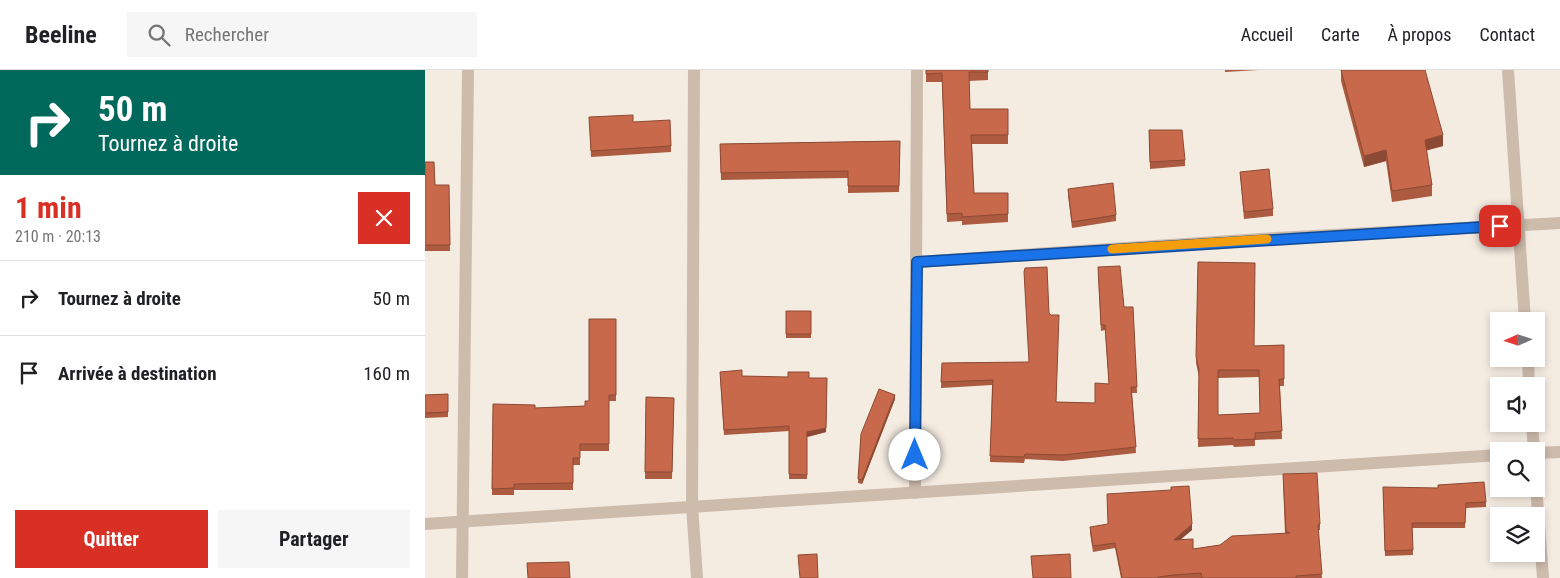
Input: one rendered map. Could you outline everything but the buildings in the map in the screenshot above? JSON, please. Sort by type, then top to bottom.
[{"type":"street","points":[[462,578],[468,70]]},
{"type":"street","points":[[694,70],[693,506],[697,578]]},
{"type":"street","points":[[915,494],[917,70]]},
{"type":"street","points":[[1508,70],[1524,312]]},
{"type":"street","points":[[917,262],[1560,223]]},
{"type":"street","points":[[1545,452],[1560,452]]},
{"type":"street","points":[[425,524],[1490,457]]},
{"type":"street","points":[[1537,497],[1543,578]]},
{"type":"slow traffic","points":[[1112,249],[1267,239]]},
{"type":"route","points":[[915,455],[917,262],[1276,238],[1500,226]]}]
